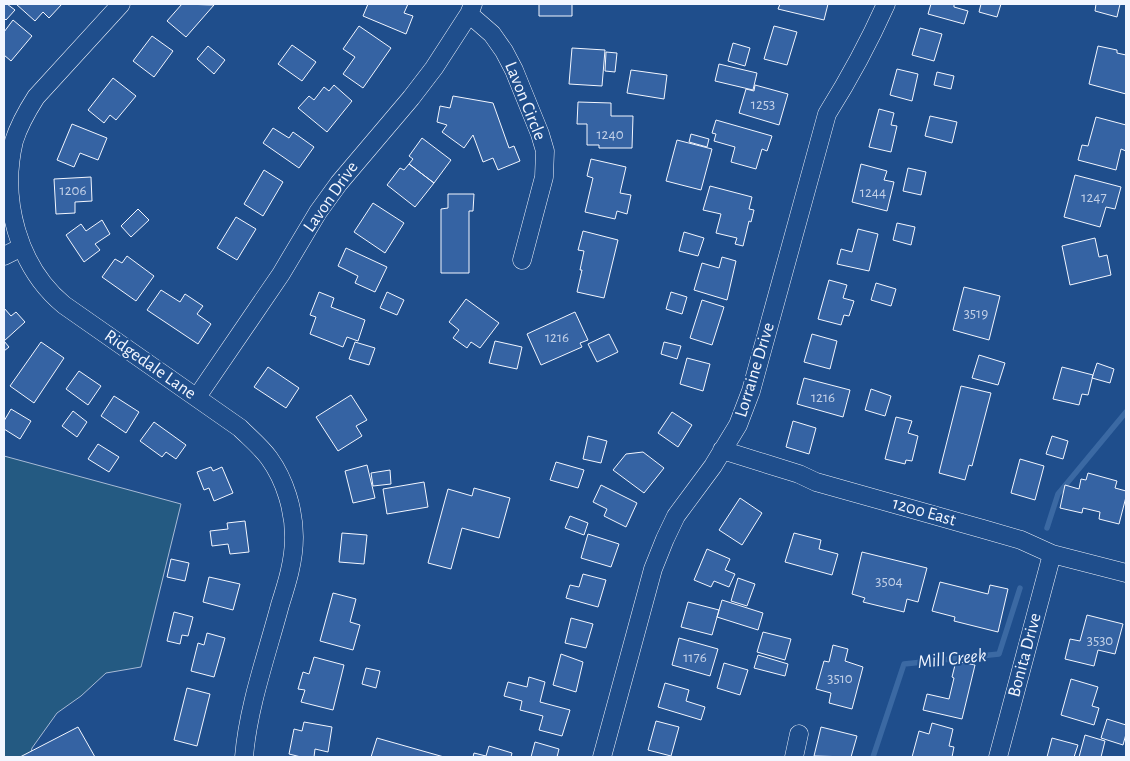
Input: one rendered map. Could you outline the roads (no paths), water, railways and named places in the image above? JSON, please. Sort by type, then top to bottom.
[{"type":"street","name":"Ridgedale Lane","points":[[121,4],[36,97],[18,128],[13,144],[8,178],[10,217],[20,248],[30,267],[49,293],[240,428],[270,459],[281,479],[287,494],[294,526],[294,540],[290,570],[251,714],[244,757]]},
{"type":"street","name":"Lorraine Drive","points":[[602,757],[653,569],[676,516],[738,425],[751,391],[827,114],[872,36],[886,4]]},
{"type":"street","name":"Lavon Circle","points":[[471,9],[504,51],[514,70],[545,150],[544,177],[522,260]]},
{"type":"street","name":"Lavon Drive","points":[[197,397],[281,274],[318,212],[339,183],[412,98],[434,68],[471,9]]},
{"type":"street","points":[[4,256],[20,248]]},
{"type":"street","name":"1200 East","points":[[722,450],[799,474],[816,482],[983,528],[1021,540],[1052,554],[1126,573]]},
{"type":"street","name":"Bonita Drive","points":[[998,757],[1052,554]]},
{"type":"street","points":[[794,757],[799,734]]},
{"type":"waterway","name":"Mill Creek","points":[[1047,528],[1058,494],[1126,412]]},
{"type":"waterway","name":"Mill Creek","points":[[873,757],[904,664],[999,654],[1020,588]]}]
